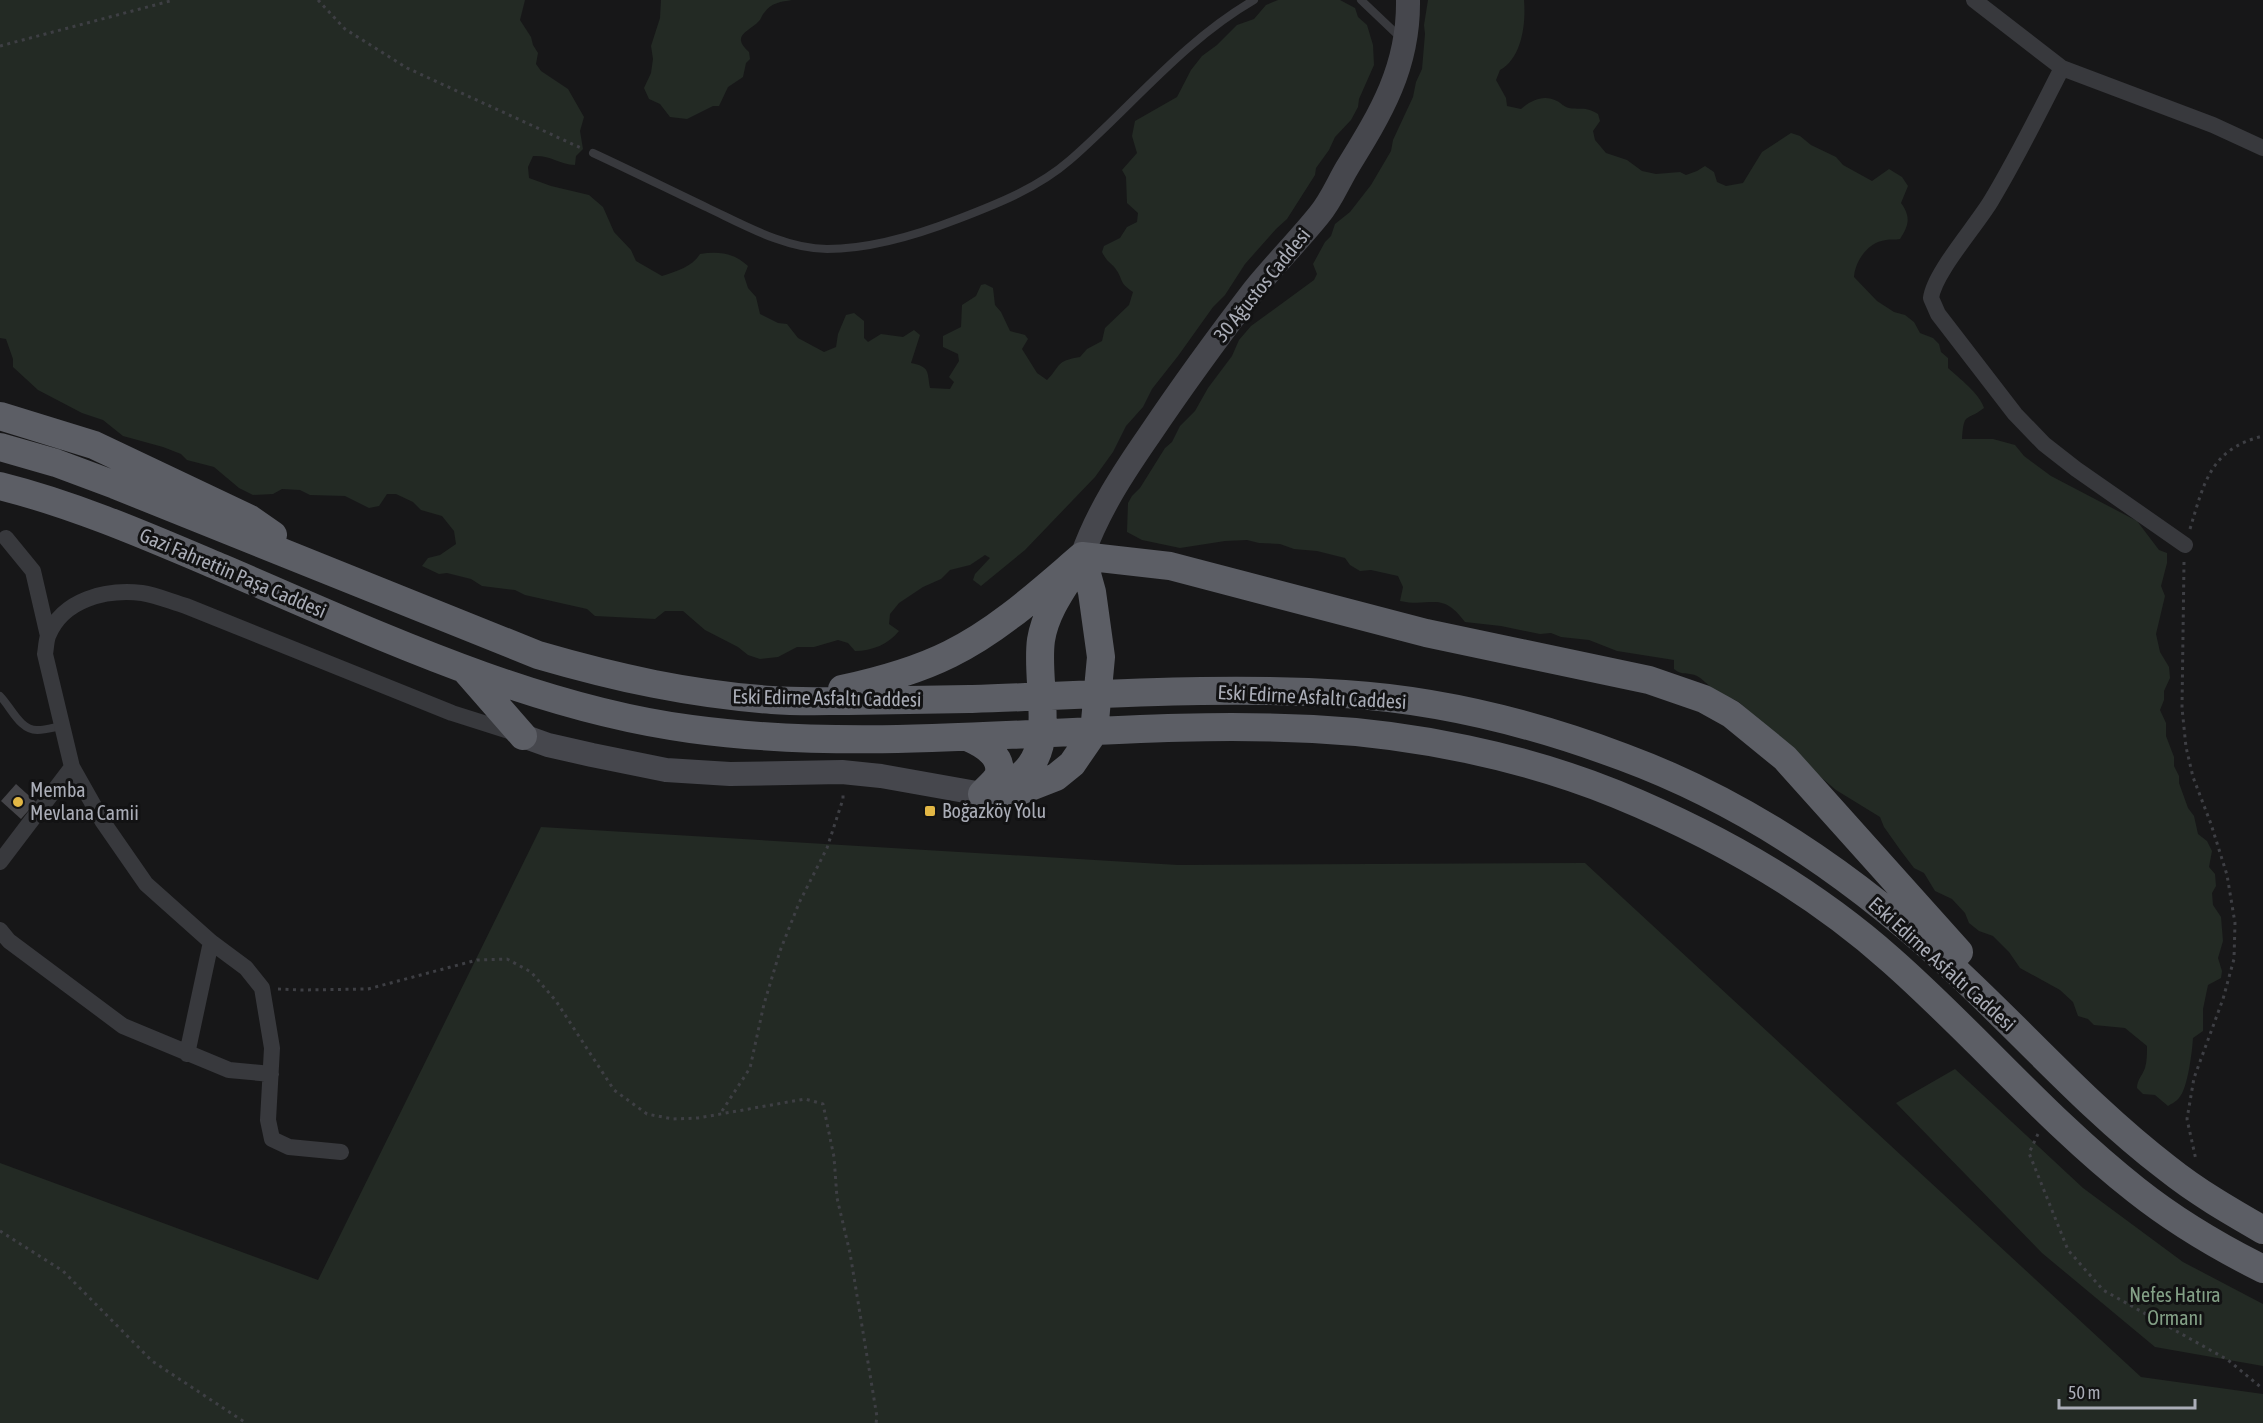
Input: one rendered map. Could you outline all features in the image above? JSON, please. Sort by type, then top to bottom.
[{"type":"highway","points":[[0,416],[94,445],[250,519],[321,569]]},
{"type":"highway","name":"Gazi Fahrettin Paşa Caddesi","points":[[0,447],[56,463],[115,485],[321,569]]},
{"type":"highway","name":"Gazi Fahrettin Paşa Caddesi","points":[[0,486],[76,509],[464,668]]},
{"type":"highway","points":[[982,794],[1015,793],[1056,777],[1072,764],[1094,732],[1101,657],[1092,592],[1082,556]]},
{"type":"highway","points":[[982,794],[1017,781],[1028,771],[1035,758],[1042,734],[1041,642],[1045,623],[1082,556]]},
{"type":"highway","points":[[778,701],[879,681],[914,670],[951,654],[991,630],[1082,556],[1170,567],[1426,633],[1649,680],[1704,699],[1731,714],[1759,735],[1807,780],[1944,936],[2001,996],[2049,1062]]},
{"type":"highway","name":"Eski Edirne Asfaltı Caddesi","points":[[321,569],[538,655],[608,676],[708,694],[778,701],[1043,697],[1215,691],[1349,694],[1456,709],[1571,740],[1622,757],[1679,779],[1734,807],[1826,865],[1914,933],[2133,1141],[2199,1191],[2263,1230]]},
{"type":"highway","points":[[464,668],[524,736]]},
{"type":"highway","name":"Eski Edirne Asfaltı Caddesi","points":[[464,668],[591,710],[686,729],[840,740],[969,738],[1239,728],[1359,732],[1421,741],[1482,754],[1539,768],[1607,790],[1701,831],[1751,859],[1826,907],[1888,958],[2048,1112],[2137,1191],[2202,1236],[2263,1269]]},
{"type":"highway","points":[[969,738],[984,744],[995,756],[999,765],[998,775],[982,794]]},
{"type":"main road","name":"30 Ağustos Caddesi","points":[[1082,556],[1093,526],[1107,499],[1177,393],[1255,289],[1321,213],[1372,130],[1392,89],[1404,41],[1408,0]]},
{"type":"main road","points":[[524,736],[548,745],[666,770],[730,774],[842,772],[881,776],[982,794]]},
{"type":"street","points":[[1974,0],[2062,68],[2213,125],[2263,148]]},
{"type":"street","points":[[2062,68],[2013,164],[1989,204],[1935,282],[1931,298],[1938,314],[2015,414],[2044,444],[2184,545]]},
{"type":"street","points":[[6,538],[33,571],[48,636],[45,654],[72,767],[102,822],[146,884],[211,942],[246,968],[262,988],[272,1048],[268,1120],[272,1139],[289,1147],[341,1152]]},
{"type":"street","points":[[48,636],[60,618],[78,602],[105,593],[143,593],[186,606],[452,713],[524,736]]},
{"type":"street","points":[[0,862],[72,767]]},
{"type":"street","points":[[0,930],[9,940],[123,1026],[228,1070],[271,1074]]},
{"type":"street","points":[[187,1054],[211,942]]},
{"type":"lane","points":[[593,153],[775,240],[825,249],[878,244],[946,223],[1006,200],[1036,184],[1068,161],[1170,64],[1225,17],[1254,0]]},
{"type":"lane","points":[[1361,0],[1404,41]]},
{"type":"lane","points":[[0,696],[22,724],[31,729],[38,731],[62,726]]},
{"type":"path","points":[[0,46],[174,0]]},
{"type":"path","points":[[318,0],[345,29],[407,68],[593,153]]},
{"type":"path","points":[[2199,1191],[2196,1156],[2187,1119],[2194,1078],[2223,999],[2234,959],[2235,923],[2226,875],[2211,824],[2193,777],[2186,747],[2182,708],[2184,545],[2206,478],[2216,462],[2231,448],[2263,436]]},
{"type":"path","points":[[721,1113],[750,1068],[764,1004],[780,951],[799,903],[827,848],[843,799],[842,772]]},
{"type":"path","points":[[262,988],[368,989],[477,960],[507,959],[531,972],[556,1001],[614,1090],[646,1114],[673,1119],[806,1099],[823,1104],[834,1157],[837,1198],[850,1254],[869,1363],[876,1423]]},
{"type":"path","points":[[2048,1112],[2030,1153],[2068,1250],[2103,1290],[2228,1360],[2263,1389]]},
{"type":"path","points":[[0,1232],[63,1271],[152,1361],[246,1423]]},
{"type":"green space","points":[[0,0],[525,0],[520,20],[538,53],[536,64],[541,71],[568,89],[584,117],[580,131],[583,149],[576,156],[575,165],[533,156],[528,167],[529,178],[589,195],[603,207],[614,232],[631,250],[636,261],[662,276],[688,265],[700,254],[720,253],[737,258],[748,266],[744,276],[748,288],[756,297],[760,314],[778,323],[787,324],[798,338],[824,352],[836,347],[838,334],[846,315],[854,313],[864,321],[864,338],[868,342],[881,334],[903,337],[914,330],[920,335],[911,363],[925,368],[930,388],[950,389],[954,382],[949,377],[959,361],[958,354],[943,347],[943,336],[961,327],[962,305],[976,296],[981,285],[985,284],[993,288],[995,305],[1010,331],[1025,335],[1028,339],[1022,349],[1037,373],[1047,380],[1062,362],[1080,357],[1087,349],[1102,341],[1105,328],[1129,305],[1133,292],[1123,283],[1118,272],[1102,252],[1104,246],[1120,238],[1127,227],[1137,222],[1138,213],[1127,203],[1126,177],[1122,170],[1137,153],[1132,136],[1135,121],[1177,97],[1191,70],[1202,56],[1237,25],[1254,19],[1266,5],[1278,0],[1340,0],[1355,8],[1358,17],[1367,25],[1373,45],[1374,65],[1351,120],[1335,137],[1316,168],[1315,175],[1287,219],[1245,264],[1225,295],[1213,307],[1152,389],[1143,407],[1126,426],[1113,452],[1095,477],[1025,550],[981,586],[973,580],[975,574],[990,558],[985,555],[970,565],[950,570],[941,579],[923,587],[899,603],[890,614],[889,624],[899,631],[880,646],[855,651],[848,643],[838,640],[814,647],[797,647],[778,657],[760,659],[748,655],[738,647],[705,630],[683,611],[665,611],[655,619],[595,616],[587,609],[525,595],[515,590],[482,586],[471,579],[447,573],[439,574],[422,566],[428,558],[440,555],[456,544],[454,531],[442,516],[421,510],[413,502],[396,494],[387,494],[379,506],[369,508],[345,496],[310,495],[300,490],[282,489],[273,494],[253,495],[239,488],[214,467],[187,460],[181,454],[163,447],[123,436],[103,420],[82,413],[38,390],[13,367],[13,359],[6,339],[0,338]]},
{"type":"green space","points":[[661,0],[792,0],[770,7],[759,21],[743,34],[741,42],[749,52],[750,59],[746,63],[743,77],[728,87],[719,106],[713,106],[687,119],[670,117],[660,104],[649,99],[644,88],[651,73],[653,59],[651,46],[660,18]]},
{"type":"green space","points":[[1428,0],[1524,0],[1523,30],[1518,49],[1507,65],[1500,70],[1496,80],[1506,98],[1507,106],[1521,109],[1533,101],[1547,98],[1573,109],[1587,109],[1594,112],[1598,114],[1600,121],[1593,131],[1595,140],[1606,153],[1627,160],[1642,171],[1656,174],[1680,172],[1686,175],[1705,166],[1714,172],[1717,182],[1726,186],[1743,183],[1762,152],[1791,133],[1836,157],[1843,165],[1872,181],[1889,169],[1902,177],[1908,186],[1901,203],[1908,221],[1905,229],[1900,239],[1879,242],[1868,248],[1857,265],[1854,277],[1877,301],[1894,312],[1905,315],[1914,322],[1920,333],[1933,338],[1939,344],[1941,352],[1948,358],[1948,368],[1969,386],[1982,403],[1984,408],[1965,421],[1962,439],[1993,439],[2015,445],[2024,456],[2051,476],[2137,521],[2159,550],[2167,553],[2161,586],[2165,596],[2156,634],[2160,652],[2169,667],[2170,678],[2164,691],[2164,700],[2160,710],[2166,723],[2166,736],[2188,808],[2194,816],[2198,834],[2207,841],[2212,851],[2209,867],[2215,874],[2216,886],[2212,893],[2213,905],[2221,917],[2223,941],[2218,958],[2222,971],[2221,978],[2208,985],[2203,1009],[2203,1031],[2193,1038],[2191,1060],[2182,1093],[2168,1106],[2155,1095],[2143,1094],[2137,1088],[2146,1065],[2147,1046],[2125,1028],[2094,1025],[2088,1019],[2078,1016],[2073,1002],[2060,990],[2020,968],[2009,952],[1993,936],[1979,931],[1969,923],[1965,913],[1952,899],[1935,891],[1924,873],[1914,868],[1901,851],[1884,827],[1880,817],[1836,790],[1798,758],[1739,702],[1721,695],[1697,676],[1674,669],[1674,660],[1617,651],[1589,640],[1561,637],[1551,633],[1540,634],[1465,622],[1457,612],[1442,603],[1400,601],[1403,587],[1398,576],[1371,570],[1360,571],[1350,565],[1345,558],[1317,551],[1247,540],[1180,548],[1142,540],[1127,532],[1128,503],[1132,496],[1140,488],[1165,448],[1172,442],[1180,426],[1195,411],[1208,388],[1232,356],[1239,340],[1251,326],[1314,280],[1317,274],[1313,264],[1325,242],[1331,236],[1335,224],[1350,212],[1371,185],[1391,151],[1393,140],[1413,97],[1422,69],[1424,25]]},
{"type":"green space","points":[[541,827],[1178,865],[1585,863],[2141,1377],[2263,1394],[2263,1423],[0,1423],[0,1163],[318,1280]]},
{"type":"green space","name":"Nefes Hatıra Ormanı","points":[[1955,1069],[2083,1188],[2183,1262],[2263,1304],[2263,1366],[2155,1347],[2042,1253],[1896,1103]]},
{"type":"building","name":"Memba Mevlana Camii","points":[[16,784],[36,802],[21,819],[1,801]]},
{"type":"place","name":"Memba Mevlana Camii","points":[[18,802]]},
{"type":"place","name":"Boğazköy Yolu","points":[[930,811]]}]
